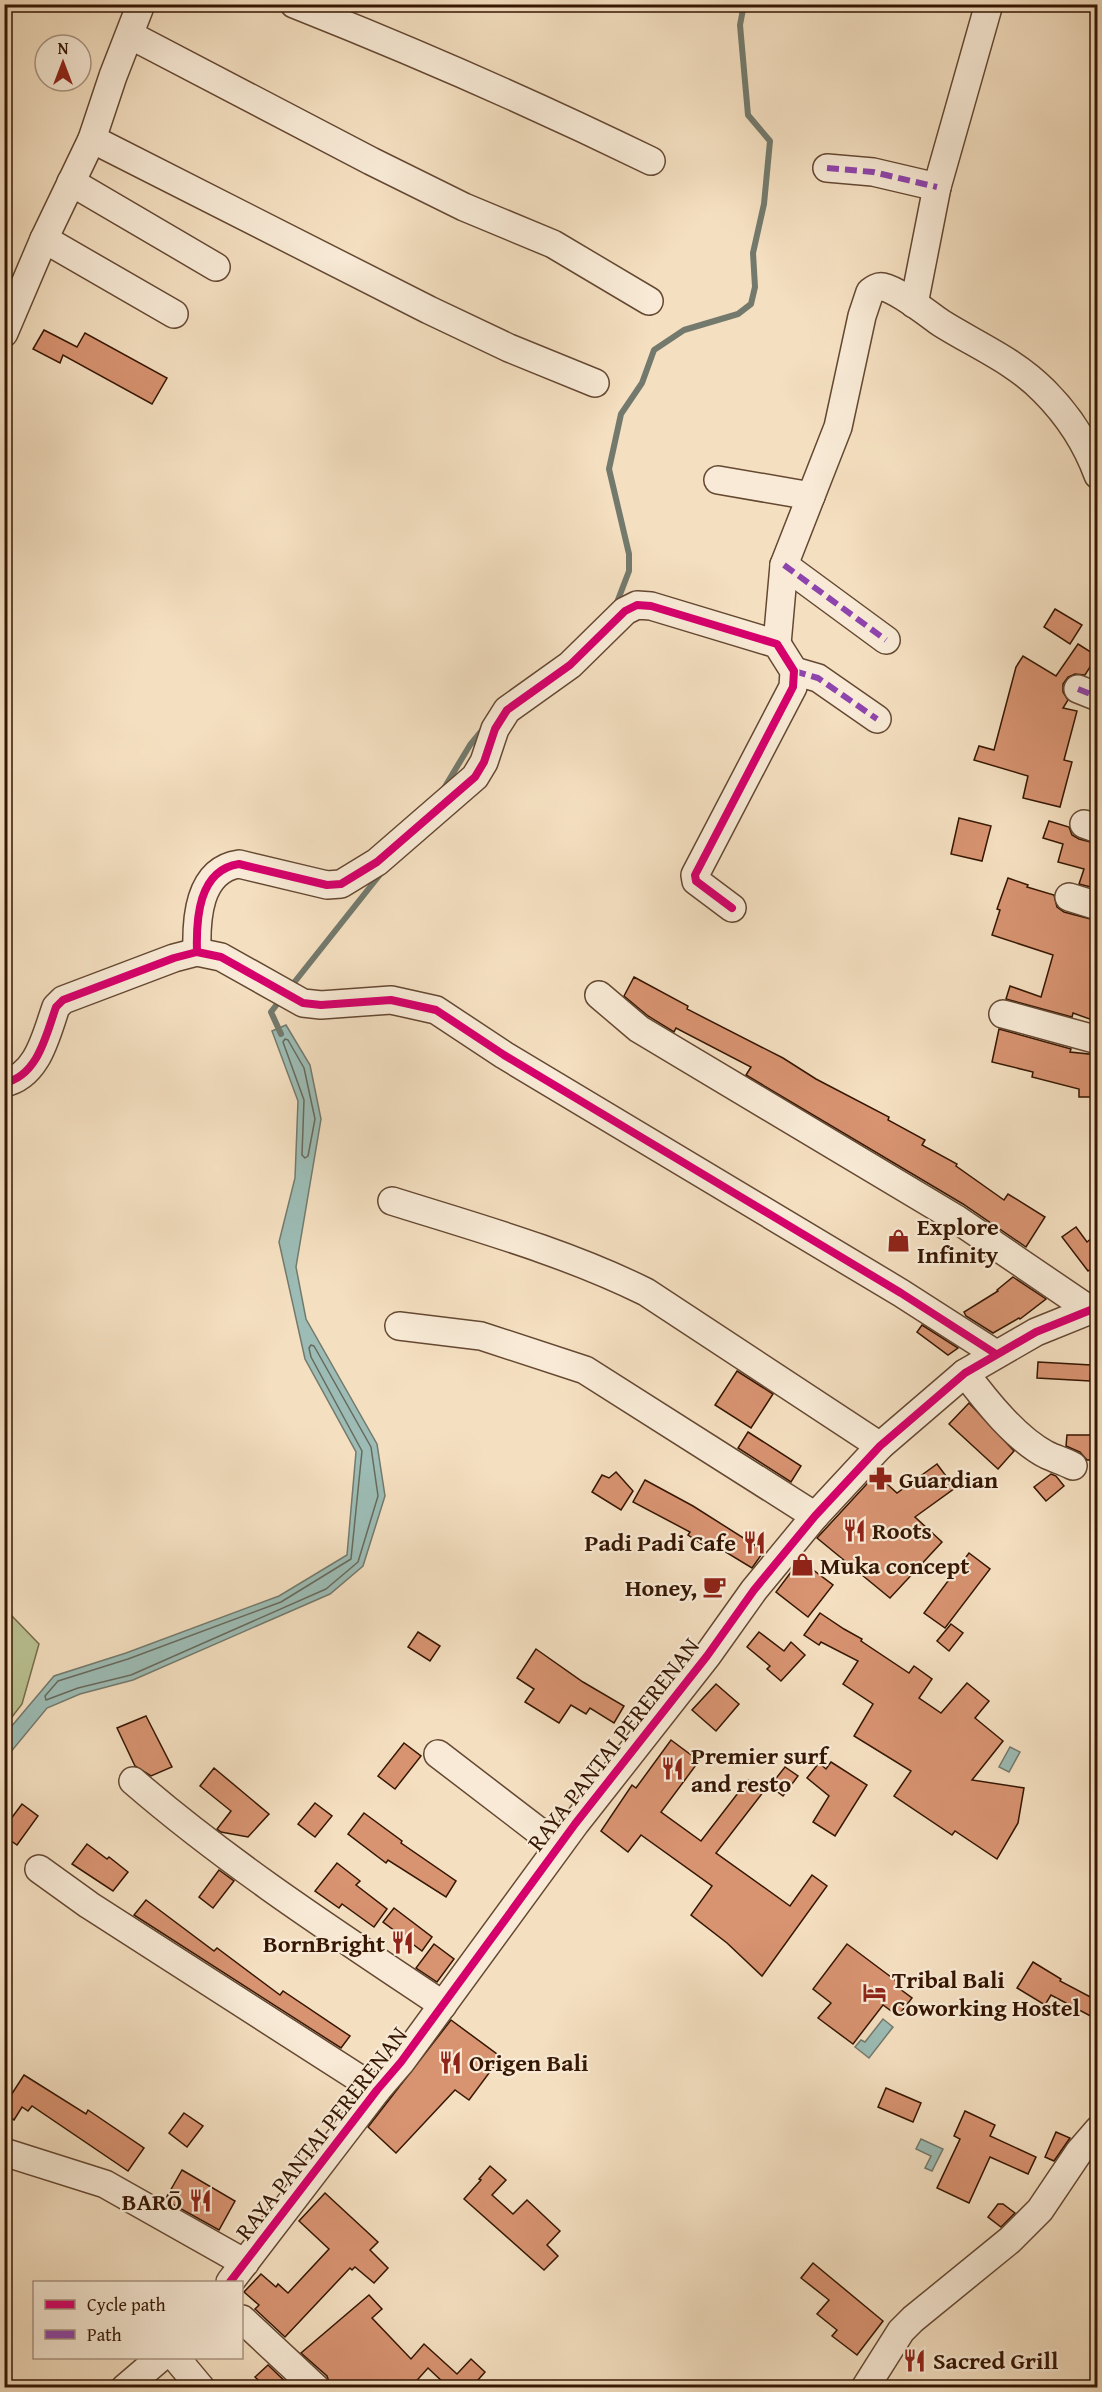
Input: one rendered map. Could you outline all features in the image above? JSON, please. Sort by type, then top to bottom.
[{"type":"street","points":[[4,333],[44,238],[92,139],[141,4]]},
{"type":"street","points":[[294,4],[555,114],[651,160]]},
{"type":"street","points":[[914,304],[937,187],[989,4]]},
{"type":"street","points":[[130,35],[371,162],[464,207],[553,244],[649,301]]},
{"type":"street","points":[[92,139],[429,310],[509,348],[595,382]]},
{"type":"street","points":[[827,168],[873,172],[937,187]]},
{"type":"street","points":[[71,182],[216,267]]},
{"type":"street","points":[[44,238],[174,314]]},
{"type":"street","points":[[732,908],[708,892],[696,881],[695,875],[793,687],[794,671],[777,644],[784,565],[838,428],[862,316],[870,291],[883,287],[1016,367],[1043,390],[1081,438],[1098,475]]},
{"type":"street","points":[[718,480],[811,496]]},
{"type":"street","points":[[784,565],[886,640]]},
{"type":"street","points":[[197,952],[197,923],[201,901],[208,884],[218,873],[227,866],[239,864],[327,885],[341,884],[377,862],[481,770],[495,729],[507,710],[570,665],[626,611],[637,605],[651,606],[777,644]]},
{"type":"street","points":[[794,671],[818,678],[877,719]]},
{"type":"street","points":[[1069,897],[1098,906]]},
{"type":"street","points":[[4,1083],[15,1081],[31,1067],[56,1007],[63,1000],[174,958],[197,952],[222,957],[303,1003],[321,1005],[391,1000],[436,1010],[504,1055],[901,1293],[996,1354]]},
{"type":"street","points":[[599,996],[639,1029],[955,1218],[1094,1309]]},
{"type":"street","points":[[1003,1014],[1098,1040]]},
{"type":"street","points":[[392,1201],[571,1258],[646,1292],[880,1446]]},
{"type":"street","name":"RAYA PANTAI PERERENAN","points":[[238,2273],[377,2090],[401,2062],[558,1846],[707,1656],[754,1590],[815,1516],[880,1446],[965,1373],[1036,1332],[1094,1309]]},
{"type":"street","points":[[399,1326],[482,1336],[585,1370],[815,1516]]},
{"type":"street","points":[[965,1373],[984,1398],[1029,1443],[1046,1455],[1073,1466]]},
{"type":"street","points":[[438,1754],[558,1846]]},
{"type":"street","points":[[133,1780],[199,1836],[300,1909],[443,2005]]},
{"type":"street","points":[[39,1869],[89,1905],[377,2090]]},
{"type":"street","points":[[865,2388],[901,2331],[1011,2240],[1040,2210],[1079,2152],[1098,2130]]},
{"type":"street","points":[[4,2152],[105,2184],[238,2273]]},
{"type":"street","points":[[243,2320],[316,2388]]},
{"type":"street","points":[[125,2388],[159,2359]]},
{"type":"street","points":[[177,2359],[201,2388]]},
{"type":"green space","points":[[12,1616],[39,1644],[22,1704],[5,1726],[5,1623]]},
{"type":"water","points":[[286,1025],[310,1065],[321,1119],[296,1267],[306,1319],[377,1444],[385,1496],[363,1566],[330,1594],[133,1680],[80,1694],[47,1708],[5,1759],[5,1734],[54,1676],[126,1653],[279,1596],[347,1555],[356,1452],[305,1359],[279,1242],[295,1178],[298,1101],[272,1031]]},
{"type":"water","points":[[1010,1747],[1020,1752],[1009,1772],[999,1767]]},
{"type":"water","points":[[883,2019],[893,2027],[869,2058],[855,2047],[861,2040],[865,2042]]},
{"type":"water","points":[[921,2139],[943,2149],[932,2171],[925,2168],[931,2156],[916,2149]]},
{"type":"building","points":[[44,330],[77,347],[85,333],[167,378],[152,404],[63,355],[60,363],[33,349]]},
{"type":"building","points":[[1055,609],[1082,625],[1070,644],[1044,627]]},
{"type":"building","points":[[1078,644],[1097,656],[1085,675],[1075,674],[1068,677],[1063,684],[1063,692],[1068,700],[1063,708],[1077,711],[1064,760],[1072,762],[1060,807],[1023,798],[1028,776],[974,760],[979,746],[994,750],[1016,667],[1023,656],[1056,676]]},
{"type":"building","points":[[959,818],[991,826],[982,861],[951,854]]},
{"type":"building","points":[[1049,821],[1069,827],[1072,835],[1079,839],[1098,844],[1098,889],[1079,884],[1084,869],[1058,862],[1063,844],[1043,838]]},
{"type":"building","points":[[1008,878],[1028,885],[1027,887],[1054,895],[1057,907],[1064,912],[1098,921],[1098,1022],[1073,1013],[1072,1017],[1006,999],[1010,986],[1041,997],[1053,955],[992,935],[1000,910],[997,909]]},
{"type":"building","points":[[634,977],[688,1006],[687,1009],[783,1058],[816,1079],[889,1117],[888,1120],[925,1140],[922,1145],[957,1164],[956,1166],[1004,1200],[1008,1194],[1045,1217],[1026,1247],[963,1204],[746,1075],[751,1067],[676,1028],[674,1032],[648,1016],[624,996]]},
{"type":"building","points":[[999,1029],[1071,1049],[1070,1052],[1098,1055],[1098,1097],[1079,1097],[1079,1089],[1032,1077],[1033,1072],[992,1062]]},
{"type":"building","points":[[1076,1227],[1087,1242],[1098,1233],[1098,1264],[1088,1271],[1062,1237]]},
{"type":"building","points":[[1013,1277],[1046,1299],[1020,1319],[993,1333],[966,1316],[964,1312],[998,1291]]},
{"type":"building","points":[[922,1325],[958,1348],[948,1355],[917,1332]]},
{"type":"building","points":[[1038,1362],[1091,1365],[1090,1381],[1037,1378]]},
{"type":"building","points":[[737,1371],[773,1394],[751,1428],[715,1405]]},
{"type":"building","points":[[969,1403],[1014,1451],[998,1469],[949,1424]]},
{"type":"building","points":[[748,1432],[801,1466],[791,1482],[738,1448]]},
{"type":"building","points":[[1067,1435],[1098,1435],[1098,1460],[1087,1460],[1080,1452],[1066,1446]]},
{"type":"building","points":[[937,1464],[955,1488],[915,1517],[942,1542],[890,1598],[817,1538],[876,1474],[897,1493]]},
{"type":"building","points":[[616,1472],[633,1491],[621,1510],[592,1492],[602,1475],[609,1478]]},
{"type":"building","points":[[1051,1474],[1056,1476],[1064,1486],[1046,1501],[1034,1487]]},
{"type":"building","points":[[645,1480],[693,1506],[764,1551],[752,1568],[706,1540],[703,1545],[688,1535],[690,1532],[633,1502]]},
{"type":"building","points":[[969,1553],[990,1569],[945,1628],[924,1613]]},
{"type":"building","points":[[800,1560],[833,1585],[808,1617],[776,1592]]},
{"type":"building","points":[[820,1613],[862,1639],[861,1641],[909,1673],[914,1666],[932,1679],[919,1698],[941,1713],[967,1683],[989,1701],[975,1718],[1003,1741],[972,1780],[1024,1788],[1018,1823],[997,1859],[955,1831],[952,1835],[894,1796],[911,1771],[854,1736],[873,1704],[843,1684],[858,1661],[821,1642],[819,1645],[804,1635]]},
{"type":"building","points":[[951,1624],[963,1633],[949,1651],[937,1641]]},
{"type":"building","points":[[418,1632],[440,1646],[430,1661],[408,1647]]},
{"type":"building","points":[[759,1632],[784,1651],[791,1642],[805,1655],[781,1681],[767,1669],[770,1666],[747,1647]]},
{"type":"building","points":[[536,1649],[583,1682],[624,1706],[614,1723],[590,1708],[586,1714],[571,1705],[559,1723],[525,1702],[534,1689],[517,1678]]},
{"type":"building","points":[[716,1684],[739,1704],[716,1731],[692,1710]]},
{"type":"building","points":[[146,1716],[172,1767],[151,1776],[135,1766],[117,1728]]},
{"type":"building","points":[[671,1740],[699,1761],[661,1812],[701,1841],[748,1780],[764,1791],[716,1853],[790,1906],[812,1875],[827,1886],[762,1976],[727,1943],[691,1915],[712,1886],[641,1835],[628,1852],[601,1831],[632,1785],[636,1788]]},
{"type":"building","points":[[404,1743],[421,1756],[395,1789],[378,1776]]},
{"type":"building","points":[[831,1762],[867,1785],[835,1836],[813,1822],[829,1796],[807,1778],[819,1763],[826,1769]]},
{"type":"building","points":[[785,1767],[798,1776],[783,1796],[770,1786]]},
{"type":"building","points":[[214,1768],[269,1814],[248,1837],[221,1832],[217,1829],[231,1811],[200,1786]]},
{"type":"building","points":[[315,1803],[332,1816],[315,1837],[298,1824]]},
{"type":"building","points":[[22,1804],[38,1816],[17,1845],[4,1836],[4,1828]]},
{"type":"building","points":[[364,1813],[402,1841],[401,1843],[456,1881],[446,1897],[388,1860],[386,1863],[348,1834]]},
{"type":"building","points":[[87,1844],[128,1872],[113,1891],[72,1864]]},
{"type":"building","points":[[337,1863],[360,1881],[356,1885],[387,1909],[374,1927],[342,1904],[339,1908],[315,1891]]},
{"type":"building","points":[[219,1870],[234,1881],[213,1908],[199,1897]]},
{"type":"building","points":[[146,1900],[214,1951],[217,1948],[280,1995],[283,1991],[350,2036],[341,2048],[134,1915]]},
{"type":"building","points":[[394,1908],[432,1937],[422,1951],[383,1922]]},
{"type":"building","points":[[434,1944],[454,1959],[437,1982],[416,1968]]},
{"type":"building","points":[[847,1944],[899,1983],[896,1986],[912,1998],[898,2016],[883,2005],[853,2044],[818,2018],[831,2003],[813,1989]]},
{"type":"building","points":[[1033,1962],[1061,1979],[1060,1981],[1098,2001],[1098,2020],[1051,1995],[1045,2005],[1017,1988]]},
{"type":"building","points":[[451,2020],[501,2057],[469,2100],[455,2090],[396,2153],[368,2127]]},
{"type":"building","points":[[24,2075],[86,2114],[88,2110],[144,2148],[128,2171],[32,2106],[28,2111],[22,2107],[14,2120],[4,2114],[4,2106]]},
{"type":"building","points":[[886,2088],[921,2103],[913,2122],[878,2107]]},
{"type":"building","points":[[965,2111],[995,2125],[990,2136],[1036,2157],[1028,2174],[990,2157],[969,2203],[937,2188],[960,2139],[954,2136]]},
{"type":"building","points":[[184,2113],[203,2126],[187,2147],[169,2133]]},
{"type":"building","points":[[1056,2132],[1070,2138],[1054,2161],[1045,2157]]},
{"type":"building","points":[[490,2166],[506,2180],[492,2195],[513,2214],[527,2200],[560,2231],[547,2245],[558,2256],[544,2270],[464,2199]]},
{"type":"building","name":"BARŌ","points":[[182,2170],[235,2201],[219,2230],[165,2200]]},
{"type":"building","points":[[325,2193],[378,2242],[370,2250],[388,2268],[374,2283],[355,2267],[352,2270],[350,2268],[285,2337],[255,2309],[259,2305],[244,2292],[261,2274],[276,2287],[278,2284],[288,2293],[329,2249],[299,2221]]},
{"type":"building","points":[[998,2204],[1003,2204],[1015,2213],[1001,2227],[988,2217]]},
{"type":"building","points":[[813,2263],[883,2321],[857,2355],[832,2336],[837,2330],[817,2314],[829,2300],[801,2278]]},
{"type":"building","points":[[369,2295],[382,2309],[372,2318],[411,2359],[424,2344],[457,2374],[471,2359],[485,2372],[471,2388],[445,2388],[446,2385],[428,2368],[410,2388],[331,2388],[327,2376],[301,2353]]},
{"type":"building","points":[[268,2365],[292,2388],[262,2388],[264,2386],[255,2377]]},
{"type":"waterway","points":[[616,605],[629,571],[629,554],[609,469],[621,414],[642,383],[654,350],[684,330],[738,314],[751,304],[755,287],[753,253],[764,204],[770,141],[748,115],[740,25],[744,4]]},
{"type":"waterway","points":[[443,790],[470,745],[484,728]]},
{"type":"waterway","points":[[289,989],[382,872]]},
{"type":"waterway","points":[[281,999],[271,1012],[281,1034]]},
{"type":"marked path","points":[[827,168],[873,172],[937,187]]},
{"type":"marked path","points":[[784,565],[886,640]]},
{"type":"marked path","points":[[794,671],[818,678],[877,719]]},
{"type":"marked path","points":[[1078,689],[1098,697]]},
{"type":"cycle path","points":[[197,952],[197,926],[202,898],[207,886],[225,868],[239,864],[327,885],[341,884],[377,862],[475,777],[484,762],[495,729],[507,710],[570,665],[625,611],[637,605],[651,606],[777,644],[794,671],[793,687],[695,875],[696,881],[732,908]]},
{"type":"cycle path","points":[[4,1083],[16,1079],[33,1063],[44,1042],[56,1007],[63,1000],[174,958],[197,952],[221,957],[303,1003],[321,1005],[391,1000],[436,1010],[504,1055],[901,1293],[996,1354]]},
{"type":"cycle path","points":[[231,2281],[401,2062],[575,1824],[707,1656],[754,1590],[815,1516],[880,1446],[965,1373],[1036,1332],[1098,1307]]},
{"type":"place","name":"Explore Infinity","points":[[899,1240]]},
{"type":"place","name":"Guardian","points":[[881,1479]]},
{"type":"place","name":"Roots","points":[[854,1530]]},
{"type":"place","name":"Padi Padi Cafe","points":[[754,1542]]},
{"type":"place","name":"Muka concept","points":[[802,1565]]},
{"type":"place","name":"Honey,","points":[[715,1587]]},
{"type":"place","name":"Premier surf and resto","points":[[673,1769]]},
{"type":"place","name":"BornBright","points":[[403,1943]]},
{"type":"place","name":"Tribal Bali Coworking Hostel","points":[[874,1993]]},
{"type":"place","name":"Origen Bali","points":[[451,2062]]},
{"type":"place","name":"BARŌ","points":[[200,2201]]},
{"type":"place","name":"Sacred Grill","points":[[915,2360]]}]
